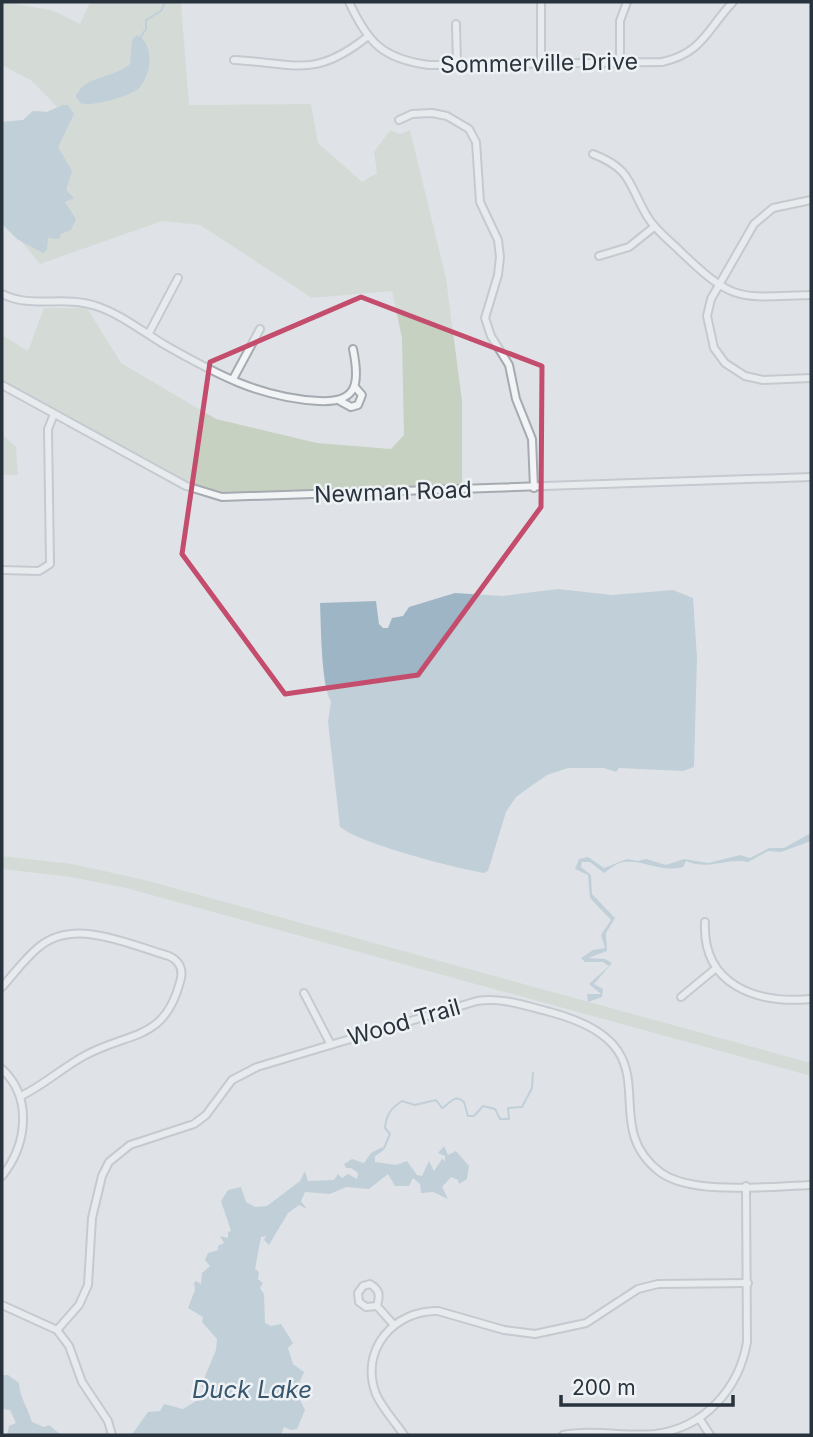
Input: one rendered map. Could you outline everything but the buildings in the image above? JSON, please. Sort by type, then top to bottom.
[{"type":"street","name":"Sommerville Drive","points":[[349,2],[367,37],[389,55],[407,62],[457,64],[662,62],[682,57],[709,34],[733,2]]},
{"type":"street","points":[[541,2],[541,62]]},
{"type":"street","points":[[620,62],[620,21],[627,2]]},
{"type":"street","points":[[456,24],[457,64]]},
{"type":"street","points":[[234,60],[317,66],[347,53],[367,37]]},
{"type":"street","points":[[399,120],[412,114],[432,113],[447,116],[469,129],[477,142],[480,202],[498,240],[500,257],[498,275],[485,318],[491,337],[509,365],[516,399],[532,439],[534,488]]},
{"type":"street","points":[[593,154],[622,169],[631,179],[654,227],[718,286],[746,297],[811,295]]},
{"type":"street","points":[[811,201],[789,203],[766,213],[754,224],[710,299],[707,316],[714,348],[725,363],[745,376],[763,380],[811,379]]},
{"type":"street","points":[[599,256],[628,247],[654,227]]},
{"type":"street","points":[[149,333],[177,278]]},
{"type":"street","points":[[2,294],[21,302],[60,300],[95,305],[251,390],[278,397],[340,401],[351,407],[358,405],[362,394],[355,387],[354,349]]},
{"type":"street","points":[[233,379],[260,329]]},
{"type":"street","name":"Newman Road","points":[[2,385],[186,486],[222,496],[811,477]]},
{"type":"street","points":[[340,401],[355,387]]},
{"type":"street","points":[[2,570],[39,571],[50,564],[48,429],[54,414]]},
{"type":"street","points":[[705,922],[704,943],[715,969],[734,985],[759,995],[811,999]]},
{"type":"street","points":[[2,987],[38,947],[53,938],[72,933],[89,934],[169,956],[177,961],[182,970],[173,1005],[156,1026],[86,1055],[44,1085],[21,1096]]},
{"type":"street","points":[[681,997],[715,969]]},
{"type":"street","points":[[304,993],[330,1043]]},
{"type":"street","name":"Wood Trail","points":[[57,1330],[86,1294],[91,1271],[91,1231],[96,1197],[102,1176],[119,1152],[130,1145],[194,1124],[206,1115],[225,1087],[243,1074],[271,1061],[488,999],[574,1019],[596,1029],[612,1042],[629,1075],[631,1124],[641,1151],[661,1172],[684,1184],[811,1185]]},
{"type":"street","points":[[2,1069],[21,1096],[23,1127],[16,1150],[2,1176]]},
{"type":"street","points":[[563,1435],[653,1434],[680,1429],[699,1418],[720,1400],[744,1361],[747,1342],[746,1186]]},
{"type":"street","points":[[404,1435],[377,1396],[372,1373],[379,1343],[393,1324],[413,1314],[438,1311],[504,1330],[536,1334],[586,1323],[638,1289],[748,1283]]},
{"type":"street","points":[[2,1305],[57,1330],[69,1346],[82,1382],[107,1421],[112,1435]]},
{"type":"street","points":[[377,1306],[393,1324]]},
{"type":"street","points":[[699,1418],[710,1435]]},
{"type":"highlighted area","points":[[361,297],[542,366],[541,507],[418,675],[285,694],[182,554],[210,362]]},
{"type":"green space","points":[[2,2],[52,10],[80,24],[90,2],[181,2],[189,105],[311,104],[318,143],[362,182],[377,173],[374,152],[390,130],[400,134],[410,130],[446,278],[462,401],[462,487],[220,494],[199,489],[2,383],[2,335],[28,351],[44,308],[87,308],[121,363],[216,419],[317,443],[391,449],[404,435],[402,338],[392,291],[312,298],[200,225],[162,221],[40,264],[11,229],[2,224],[2,122],[23,120],[33,111],[47,112],[57,107],[32,81],[2,65]]},
{"type":"green space","points":[[2,434],[16,447],[18,475],[2,475]]},
{"type":"green space","points":[[2,856],[72,864],[145,880],[811,1063],[811,1076],[126,888],[71,877],[2,869]]},
{"type":"water","points":[[137,35],[147,45],[150,60],[149,69],[138,89],[109,100],[91,104],[80,103],[76,96],[86,84],[130,64],[132,40]]},
{"type":"water","points":[[68,105],[74,114],[58,147],[72,171],[66,190],[74,198],[65,202],[76,219],[71,230],[61,234],[59,239],[48,238],[47,250],[43,253],[17,239],[2,224],[2,122],[23,120],[33,111],[47,112]]},
{"type":"water","points":[[558,589],[612,595],[673,590],[693,598],[697,657],[694,767],[683,771],[619,768],[616,772],[604,768],[568,768],[547,775],[516,797],[506,812],[488,871],[484,873],[387,848],[340,827],[328,722],[331,701],[323,669],[320,603],[376,601],[379,624],[388,628],[392,618],[403,616],[409,607],[455,593],[503,596]]},
{"type":"water","points":[[811,833],[811,841],[781,852],[768,851],[748,862],[702,865],[686,861],[683,867],[668,868],[624,862],[604,873],[590,862],[582,862],[581,867],[591,875],[592,894],[615,918],[606,933],[607,951],[588,958],[605,959],[612,963],[594,984],[603,989],[602,997],[588,1002],[587,994],[601,994],[589,984],[609,966],[603,962],[585,962],[581,958],[593,950],[605,948],[601,935],[611,920],[590,898],[588,875],[575,869],[579,859],[588,857],[604,868],[627,859],[646,859],[666,865],[684,859],[708,863],[740,855],[750,858],[769,848],[784,848]]},
{"type":"water","name":"Duck Lake","points":[[444,1146],[448,1155],[456,1151],[469,1166],[467,1179],[459,1184],[458,1180],[451,1177],[442,1187],[448,1199],[433,1192],[421,1193],[420,1184],[413,1178],[409,1186],[395,1186],[388,1174],[369,1189],[346,1187],[330,1194],[305,1192],[301,1201],[307,1209],[299,1205],[288,1213],[269,1245],[264,1240],[266,1236],[261,1237],[255,1269],[259,1272],[258,1279],[263,1283],[260,1288],[264,1294],[265,1323],[271,1326],[281,1324],[293,1343],[288,1348],[293,1364],[304,1372],[300,1381],[303,1390],[300,1400],[305,1410],[297,1429],[284,1427],[281,1435],[127,1435],[133,1433],[148,1412],[160,1411],[164,1404],[183,1409],[204,1396],[205,1389],[201,1386],[216,1350],[217,1339],[202,1322],[203,1317],[188,1308],[195,1290],[194,1283],[196,1281],[201,1284],[202,1273],[210,1266],[205,1260],[208,1253],[218,1250],[218,1246],[224,1243],[220,1236],[228,1238],[228,1232],[231,1231],[221,1201],[228,1190],[241,1187],[246,1202],[255,1207],[267,1206],[300,1181],[305,1171],[308,1181],[334,1180],[338,1174],[342,1178],[348,1174],[357,1179],[358,1173],[346,1168],[344,1164],[352,1159],[364,1163],[371,1153],[382,1147],[384,1150],[375,1156],[375,1162],[396,1165],[407,1161],[417,1175],[422,1176],[429,1161],[434,1171],[442,1159],[445,1161],[445,1156],[438,1153]]},
{"type":"water","points":[[2,1375],[8,1375],[19,1383],[32,1422],[44,1427],[49,1425],[61,1435],[7,1435],[9,1426],[16,1423],[10,1410],[2,1409]]},
{"type":"waterway","points":[[140,38],[146,29],[146,20],[161,11],[165,2]]},
{"type":"waterway","points":[[384,1148],[390,1134],[385,1128],[388,1116],[402,1101],[415,1105],[436,1100],[442,1108],[457,1099],[464,1102],[468,1116],[474,1116],[483,1106],[495,1109],[500,1119],[509,1119],[508,1108],[522,1107],[532,1088],[533,1073]]}]
